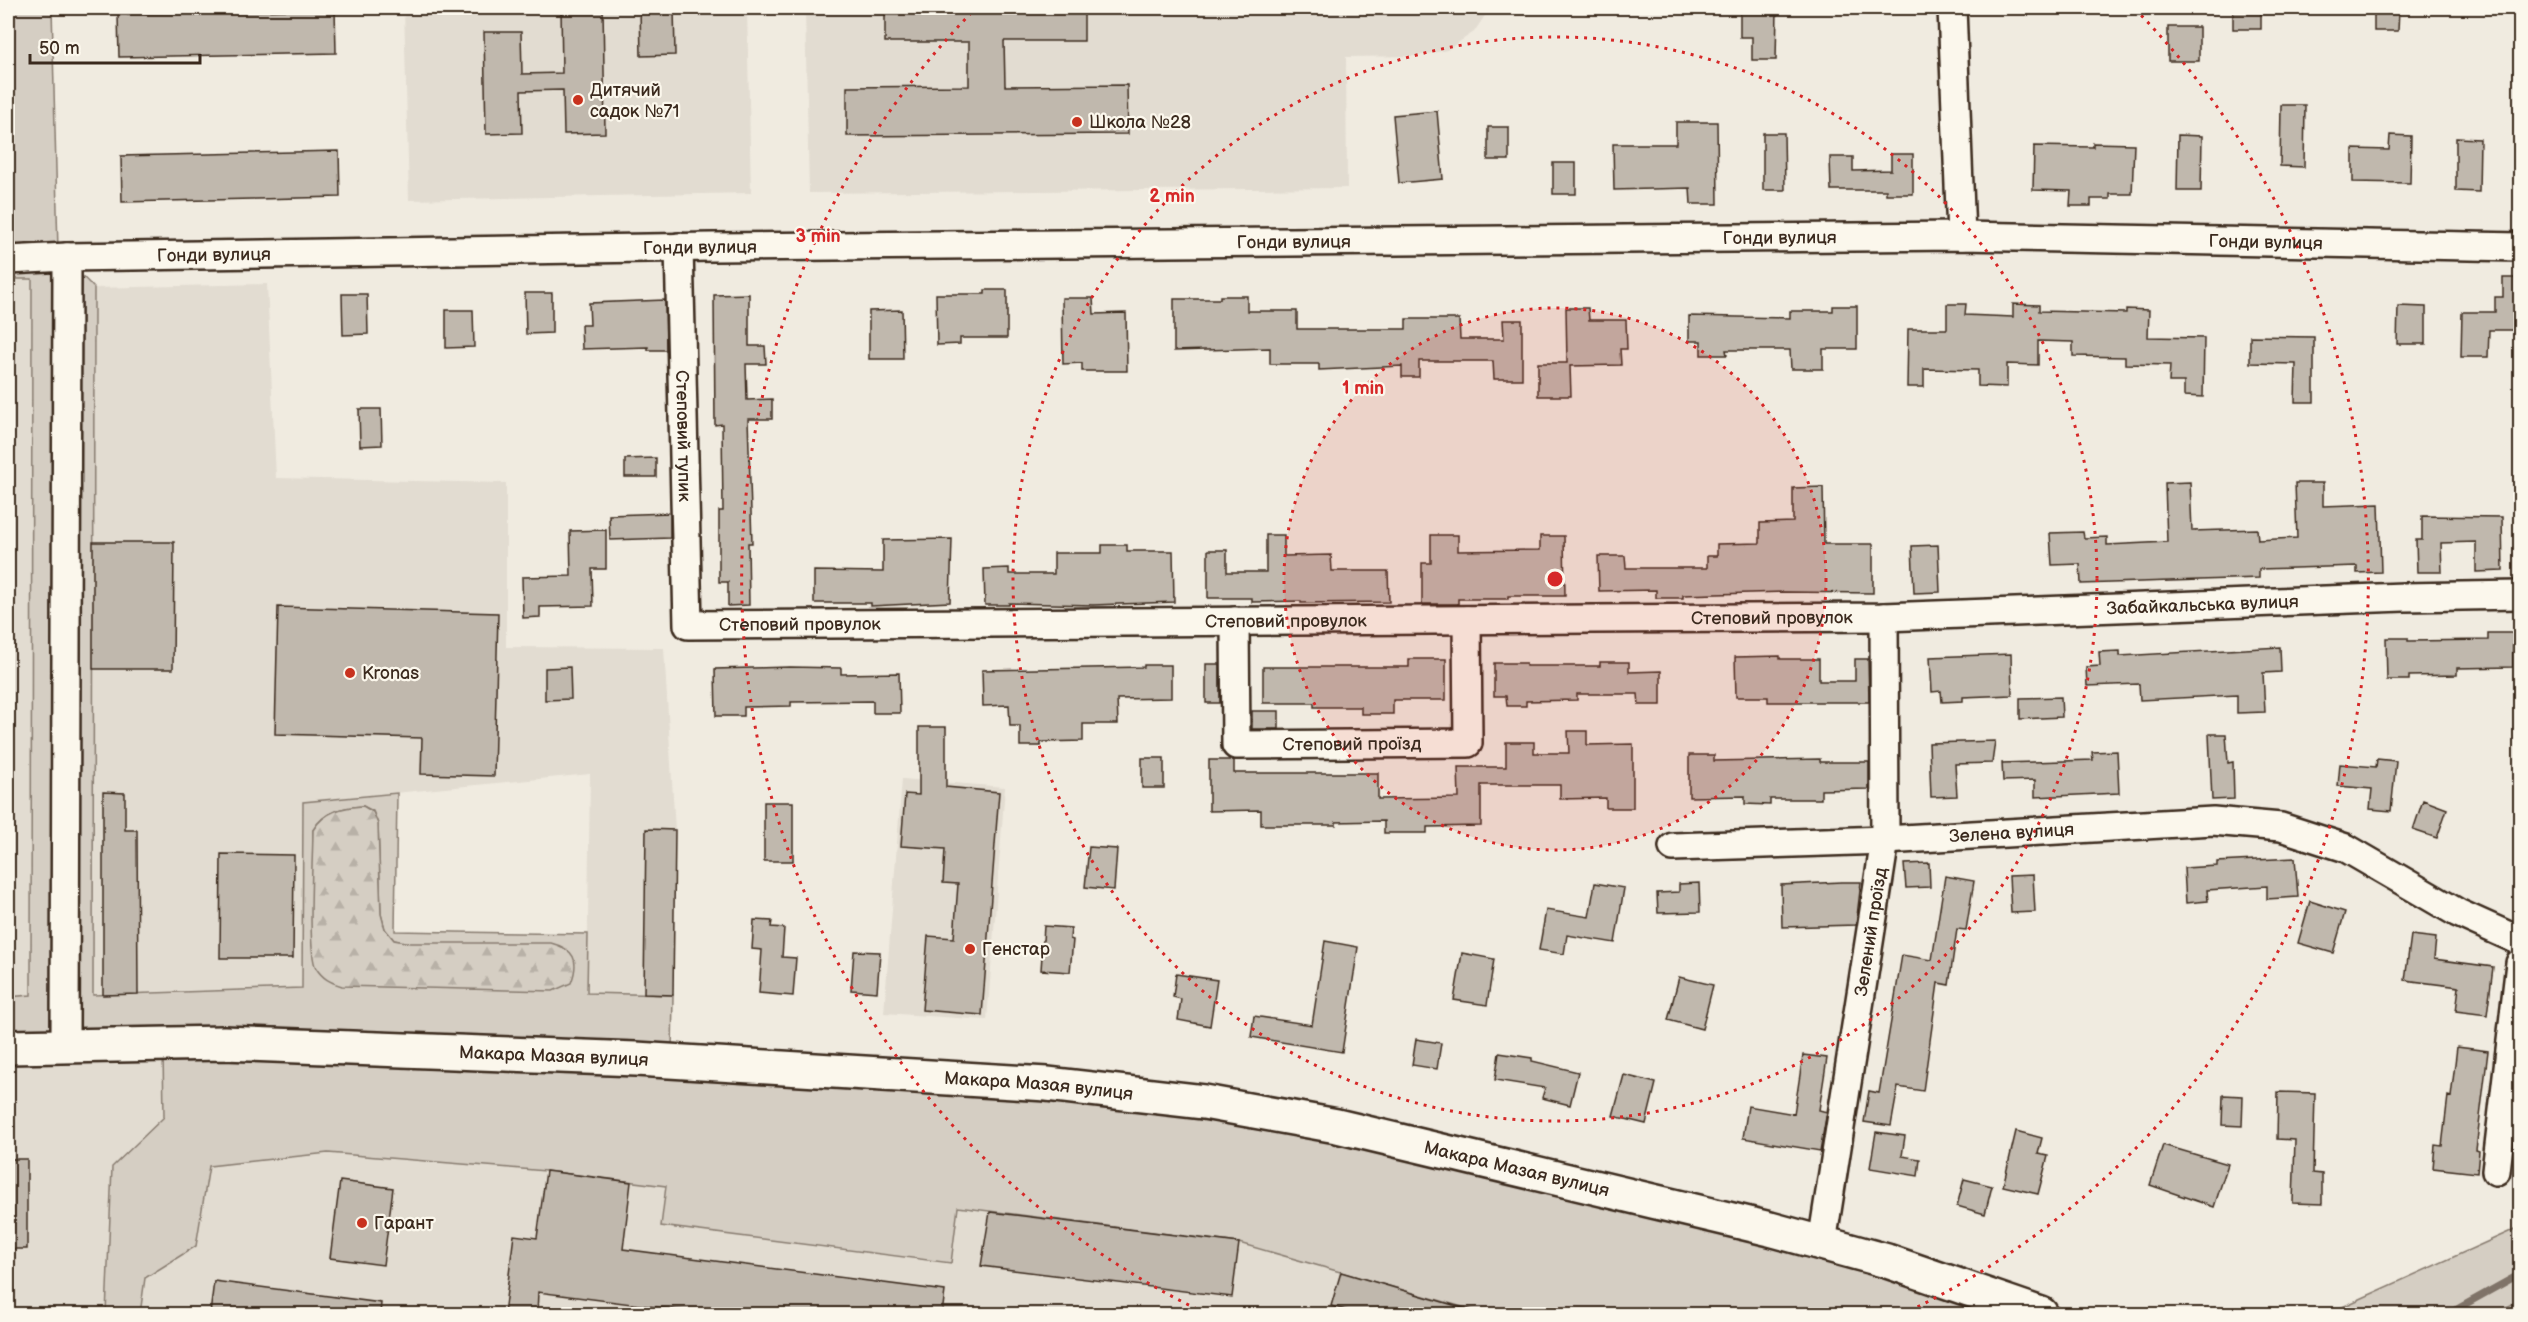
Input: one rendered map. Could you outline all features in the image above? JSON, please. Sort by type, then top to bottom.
[{"type":"main road","name":"Макара Мазая вулиця","points":[[8,1047],[268,1044],[636,1059],[1047,1084],[1204,1102],[1337,1126],[1822,1243],[1887,1261],[2041,1314]]},
{"type":"street","points":[[1952,8],[1961,236]]},
{"type":"street","name":"Гонди вулиця","points":[[8,260],[67,257],[380,254],[680,247],[1961,236],[2520,247]]},
{"type":"street","name":"Степовий тупик","points":[[680,247],[688,625]]},
{"type":"street","points":[[65,1045],[67,257]]},
{"type":"street","name":"Забайкальська вулиця","points":[[1884,617],[2404,597],[2520,595]]},
{"type":"street","name":"Степовий провулок","points":[[688,625],[1884,617]]},
{"type":"street","name":"Зелений проїзд","points":[[1822,1243],[1885,840],[1884,617]]},
{"type":"street","name":"Степовий проїзд","points":[[1235,621],[1236,745],[1468,743],[1467,620]]},
{"type":"street","name":"Зелена вулиця","points":[[1673,847],[1885,840],[2214,821],[2281,827],[2346,848],[2458,914],[2520,941]]},
{"type":"street","points":[[2496,1171],[2520,963]]},
{"type":"shaded area","name":"Дитячий садок №71","points":[[404,8],[747,8],[751,193],[409,200]]},
{"type":"shaded area","name":"Школа №28","points":[[805,8],[1490,8],[1474,32],[1447,50],[1417,56],[1346,57],[1347,188],[809,193]]},
{"type":"shaded area","points":[[32,278],[31,996],[8,997],[8,279]]},
{"type":"shaded area","points":[[267,284],[276,478],[506,483],[506,647],[664,648],[675,830],[673,995],[587,993],[590,774],[303,802],[302,988],[92,995],[94,288]]},
{"type":"shaded area","points":[[902,779],[1005,787],[987,1020],[884,1013]]},
{"type":"shaded area","points":[[163,1052],[164,1117],[112,1167],[106,1314],[8,1314],[8,1056]]},
{"type":"shaded area","points":[[328,1153],[546,1171],[666,1186],[661,1225],[951,1263],[958,1207],[1239,1243],[1487,1314],[140,1314],[145,1278],[196,1246],[209,1166]]},
{"type":"green space","points":[[8,8],[52,8],[58,251],[94,288],[93,995],[302,988],[303,802],[397,793],[395,931],[588,934],[587,993],[673,995],[672,1053],[8,1041],[8,997],[31,995],[32,279],[8,279]],"holes":[[[363,806],[373,811],[378,824],[381,914],[385,929],[394,940],[410,943],[312,946],[313,830],[328,814],[341,809]]]},
{"type":"green space","points":[[363,806],[373,812],[378,824],[381,914],[385,929],[394,940],[410,943],[551,943],[570,952],[573,957],[575,968],[571,983],[553,991],[342,986],[324,977],[316,968],[313,959],[311,902],[313,830],[328,814]]},
{"type":"green space","points":[[163,1052],[637,1068],[1202,1111],[1767,1237],[2017,1314],[1487,1314],[1239,1243],[958,1207],[951,1263],[661,1226],[666,1186],[546,1171],[328,1153],[209,1166],[196,1246],[145,1278],[140,1314],[106,1314],[112,1167],[164,1117]]},
{"type":"green space","points":[[2520,1227],[2520,1300],[2494,1314],[2331,1314],[2338,1309]]},
{"type":"building","points":[[561,8],[603,8],[605,133],[564,134],[563,90],[521,91],[522,133],[486,134],[484,32],[521,32],[522,74],[562,73]]},
{"type":"building","points":[[640,8],[674,8],[675,55],[641,56]]},
{"type":"building","points":[[885,8],[1084,8],[1084,41],[1004,41],[1005,86],[1127,85],[1128,134],[847,136],[847,87],[969,86],[969,42],[885,42]]},
{"type":"building","points":[[1740,8],[1777,9],[1776,60],[1752,60],[1752,37],[1740,37]]},
{"type":"building","points":[[2233,8],[2261,8],[2261,29],[2233,29]]},
{"type":"building","points":[[2374,8],[2399,8],[2398,31],[2374,31]]},
{"type":"building","points":[[335,9],[336,53],[119,57],[118,14]]},
{"type":"building","points":[[2168,27],[2199,27],[2199,61],[2168,61]]},
{"type":"building","points":[[2281,105],[2305,105],[2304,167],[2280,166]]},
{"type":"building","points":[[1437,111],[1443,179],[1399,183],[1393,115]]},
{"type":"building","points":[[1676,122],[1717,122],[1718,204],[1691,204],[1690,188],[1614,190],[1613,144],[1676,144]]},
{"type":"building","points":[[1488,127],[1509,127],[1509,160],[1488,160]]},
{"type":"building","points":[[1763,133],[1784,133],[1785,190],[1763,190]]},
{"type":"building","points":[[2178,135],[2202,136],[2201,191],[2177,191]]},
{"type":"building","points":[[2390,135],[2411,136],[2410,183],[2353,182],[2353,149],[2389,150]]},
{"type":"building","points":[[2456,138],[2480,139],[2479,192],[2456,191]]},
{"type":"building","points":[[2093,143],[2134,144],[2132,194],[2110,194],[2110,199],[2091,199],[2091,206],[2070,206],[2071,191],[2033,190],[2034,146],[2093,147]]},
{"type":"building","points":[[339,151],[340,197],[122,202],[121,156]]},
{"type":"building","points":[[1891,154],[1913,154],[1913,194],[1886,194],[1886,190],[1831,190],[1830,157],[1853,157],[1853,171],[1891,170]]},
{"type":"building","points":[[1553,163],[1576,163],[1576,194],[1553,194]]},
{"type":"building","points":[[2503,278],[2520,278],[2520,330],[2489,330],[2488,357],[2461,357],[2462,312],[2495,312],[2495,297],[2503,297]]},
{"type":"building","points":[[985,290],[1007,290],[1007,338],[960,338],[960,344],[937,345],[936,294],[985,294]]},
{"type":"building","points":[[525,293],[552,293],[552,333],[526,334]]},
{"type":"building","points":[[342,294],[367,294],[368,334],[343,335]]},
{"type":"building","points":[[749,294],[749,346],[765,346],[766,364],[746,364],[747,400],[772,399],[772,419],[748,419],[752,543],[748,543],[749,605],[728,606],[728,582],[719,582],[719,511],[723,511],[722,424],[715,425],[714,295]]},
{"type":"building","points":[[1220,296],[1247,296],[1247,311],[1297,311],[1297,329],[1406,329],[1406,319],[1459,319],[1460,339],[1504,339],[1503,320],[1522,320],[1522,379],[1494,379],[1493,361],[1419,361],[1419,377],[1402,377],[1402,366],[1319,370],[1319,364],[1270,364],[1270,348],[1174,351],[1174,299],[1220,299]]},
{"type":"building","points":[[1062,298],[1093,298],[1094,314],[1126,313],[1127,371],[1082,371],[1082,363],[1063,364]]},
{"type":"building","points":[[665,300],[666,350],[648,350],[648,347],[582,349],[581,325],[590,325],[589,303]]},
{"type":"building","points":[[1947,304],[1966,304],[1965,315],[2013,317],[2013,304],[2039,305],[2039,311],[2126,313],[2126,309],[2149,310],[2148,337],[2204,338],[2203,397],[2184,396],[2184,382],[2169,382],[2170,365],[2125,364],[2125,357],[2073,356],[2073,342],[2038,341],[2038,365],[2007,364],[2007,387],[1978,386],[1978,370],[1924,369],[1924,387],[1907,387],[1908,329],[1947,329]]},
{"type":"building","points":[[1833,306],[1857,306],[1857,349],[1823,349],[1823,369],[1791,369],[1790,350],[1726,350],[1727,355],[1701,355],[1701,341],[1689,341],[1689,316],[1790,318],[1790,311],[1833,311]]},
{"type":"building","points":[[2398,306],[2426,307],[2426,344],[2397,344]]},
{"type":"building","points":[[1566,308],[1588,308],[1589,320],[1626,320],[1627,349],[1620,349],[1621,365],[1570,366],[1571,396],[1538,396],[1538,363],[1567,363]]},
{"type":"building","points":[[446,310],[473,310],[474,347],[446,348]]},
{"type":"building","points":[[902,310],[903,359],[869,359],[869,311]]},
{"type":"building","points":[[2250,336],[2314,337],[2314,402],[2295,402],[2296,364],[2250,363]]},
{"type":"building","points":[[359,409],[381,409],[382,445],[360,446]]},
{"type":"building","points":[[656,458],[656,477],[625,477],[625,459]]},
{"type":"building","points":[[2190,482],[2192,531],[2257,529],[2258,540],[2297,538],[2295,483],[2323,483],[2323,506],[2379,504],[2381,572],[2357,573],[2357,566],[2259,569],[2259,578],[2081,584],[2080,564],[2052,565],[2050,533],[2083,532],[2084,538],[2107,537],[2107,545],[2167,542],[2165,483]]},
{"type":"building","points":[[1823,487],[1824,544],[1873,544],[1873,593],[1784,592],[1656,598],[1656,590],[1599,591],[1598,556],[1625,556],[1626,568],[1707,568],[1707,556],[1717,556],[1717,544],[1760,543],[1760,523],[1793,522],[1793,488]]},
{"type":"building","points":[[670,513],[670,538],[610,540],[609,515]]},
{"type":"building","points":[[2422,516],[2502,517],[2503,571],[2476,572],[2476,542],[2441,543],[2442,572],[2417,572],[2416,540],[2422,540]]},
{"type":"building","points":[[606,530],[606,569],[592,569],[593,606],[540,607],[540,617],[523,618],[522,577],[571,576],[570,531]]},
{"type":"building","points":[[1266,535],[1284,535],[1284,556],[1331,555],[1332,571],[1388,571],[1389,602],[1252,602],[1252,598],[1208,598],[1208,550],[1227,550],[1227,572],[1266,572]]},
{"type":"building","points":[[1431,535],[1458,535],[1458,551],[1540,550],[1540,536],[1564,536],[1565,596],[1508,596],[1508,599],[1458,599],[1458,604],[1422,604],[1422,563],[1431,563]]},
{"type":"building","points":[[952,539],[950,602],[871,606],[871,603],[814,603],[814,571],[883,572],[883,540]]},
{"type":"building","points":[[93,542],[174,542],[173,669],[93,669]]},
{"type":"building","points":[[1102,545],[1127,545],[1127,551],[1173,551],[1174,602],[985,605],[984,569],[1009,568],[1009,574],[1054,574],[1054,553],[1102,553]]},
{"type":"building","points":[[1938,545],[1940,592],[1914,593],[1912,546]]},
{"type":"building","points":[[278,607],[498,613],[494,776],[421,774],[422,738],[275,734]]},
{"type":"building","points":[[2488,633],[2513,633],[2513,667],[2457,668],[2457,675],[2409,676],[2409,680],[2387,680],[2386,638],[2408,638],[2408,641],[2488,640]]},
{"type":"building","points":[[2280,647],[2281,672],[2263,673],[2265,712],[2237,713],[2237,695],[2140,700],[2139,684],[2087,686],[2086,667],[2100,666],[2099,652],[2120,651],[2120,656]]},
{"type":"building","points":[[2011,654],[2012,695],[1963,697],[1963,701],[1942,702],[1941,691],[1932,692],[1930,657]]},
{"type":"building","points":[[1780,656],[1780,659],[1819,659],[1819,681],[1855,681],[1855,659],[1868,659],[1869,702],[1768,702],[1768,697],[1736,697],[1735,657]]},
{"type":"building","points":[[1409,659],[1446,659],[1446,700],[1393,700],[1393,714],[1361,714],[1361,707],[1314,707],[1314,703],[1263,703],[1263,667],[1409,667]]},
{"type":"building","points":[[1600,662],[1629,662],[1629,672],[1661,671],[1661,705],[1639,705],[1638,694],[1577,694],[1577,700],[1526,701],[1526,706],[1507,706],[1506,696],[1494,696],[1494,663],[1526,663],[1526,666],[1600,666]]},
{"type":"building","points":[[1206,664],[1220,664],[1220,703],[1206,703]]},
{"type":"building","points":[[1144,665],[1171,665],[1171,698],[1117,699],[1118,724],[1083,724],[1083,741],[1041,742],[1041,746],[1020,746],[1020,726],[1010,726],[1009,705],[983,706],[982,670],[1144,667]]},
{"type":"building","points":[[570,667],[571,699],[545,700],[545,668]]},
{"type":"building","points":[[841,668],[841,674],[899,673],[900,713],[873,713],[873,701],[791,702],[791,706],[744,707],[744,716],[716,716],[715,669]]},
{"type":"building","points":[[2061,697],[2062,717],[2020,719],[2020,698]]},
{"type":"building","points":[[1252,711],[1279,711],[1279,729],[1252,729]]},
{"type":"building","points":[[919,727],[946,727],[946,787],[999,792],[982,1015],[922,1010],[928,936],[954,938],[958,884],[943,883],[945,849],[901,846],[905,794],[919,795]]},
{"type":"building","points":[[1568,731],[1587,731],[1587,745],[1633,744],[1633,808],[1606,808],[1606,798],[1560,799],[1560,785],[1481,785],[1481,826],[1427,827],[1427,833],[1384,833],[1384,821],[1336,822],[1336,825],[1261,825],[1261,810],[1209,811],[1209,760],[1234,760],[1234,773],[1378,773],[1378,799],[1459,798],[1458,767],[1506,767],[1506,742],[1534,742],[1534,753],[1569,753]]},
{"type":"building","points":[[2209,734],[2226,734],[2228,763],[2233,762],[2234,799],[2212,800]]},
{"type":"building","points":[[1995,741],[1992,763],[1955,764],[1957,796],[1931,797],[1929,743]]},
{"type":"building","points":[[2117,751],[2119,793],[2035,797],[2035,780],[2003,781],[2002,763],[2093,760],[2092,752]]},
{"type":"building","points":[[1689,755],[1714,755],[1714,761],[1820,759],[1820,762],[1869,762],[1869,789],[1821,790],[1821,799],[1770,799],[1770,805],[1745,804],[1745,796],[1689,797]]},
{"type":"building","points":[[1142,758],[1164,758],[1164,788],[1142,788]]},
{"type":"building","points":[[2377,759],[2396,761],[2391,811],[2370,809],[2372,789],[2338,786],[2340,764],[2376,767]]},
{"type":"building","points":[[103,792],[125,793],[125,830],[137,830],[138,994],[103,995]]},
{"type":"building","points":[[2423,800],[2447,809],[2437,838],[2413,830]]},
{"type":"building","points":[[764,802],[793,802],[793,861],[764,861]]},
{"type":"building","points":[[646,829],[675,830],[673,995],[644,994]]},
{"type":"building","points":[[1089,847],[1117,849],[1114,890],[1085,887]]},
{"type":"building","points":[[221,854],[294,855],[293,958],[220,958]]},
{"type":"building","points":[[2295,858],[2298,897],[2267,899],[2267,886],[2207,890],[2208,901],[2186,903],[2184,868],[2217,866],[2217,862]]},
{"type":"building","points":[[1929,863],[1930,887],[1906,888],[1904,864]]},
{"type":"building","points":[[2033,875],[2035,912],[2011,913],[2009,876]]},
{"type":"building","points":[[1945,876],[1974,881],[1966,930],[1957,929],[1949,985],[1938,983],[1923,1091],[1898,1087],[1891,1126],[1864,1122],[1869,1091],[1879,1093],[1902,955],[1932,960]]},
{"type":"building","points":[[1861,882],[1856,925],[1782,927],[1781,885]]},
{"type":"building","points":[[1595,883],[1624,888],[1615,943],[1567,935],[1564,954],[1539,950],[1546,910],[1589,917]]},
{"type":"building","points":[[1699,883],[1700,912],[1658,913],[1657,893],[1679,892],[1679,884]]},
{"type":"building","points":[[2310,901],[2345,912],[2333,953],[2298,943]]},
{"type":"building","points":[[754,920],[772,921],[771,927],[784,928],[782,957],[796,958],[793,996],[759,993],[762,950],[752,949]]},
{"type":"building","points":[[1044,926],[1071,928],[1070,939],[1073,940],[1070,972],[1041,970]]},
{"type":"building","points":[[2411,935],[2436,938],[2434,959],[2493,967],[2487,1015],[2456,1011],[2459,987],[2405,980]]},
{"type":"building","points":[[1325,941],[1358,947],[1342,1052],[1251,1037],[1254,1016],[1312,1025]]},
{"type":"building","points":[[854,951],[880,952],[877,992],[851,990]]},
{"type":"building","points":[[1462,953],[1494,959],[1487,1005],[1454,1000]]},
{"type":"building","points":[[1176,974],[1217,980],[1210,1026],[1178,1020],[1181,999],[1173,997]]},
{"type":"building","points":[[1679,977],[1713,985],[1702,1029],[1668,1020]]},
{"type":"building","points":[[1416,1039],[1441,1043],[1437,1069],[1412,1065]]},
{"type":"building","points":[[2457,1047],[2488,1051],[2476,1150],[2479,1151],[2477,1173],[2433,1168],[2435,1145],[2442,1146]]},
{"type":"building","points":[[1499,1053],[1532,1058],[1532,1061],[1578,1072],[1570,1105],[1542,1098],[1545,1088],[1495,1080]]},
{"type":"building","points":[[1803,1055],[1827,1058],[1819,1110],[1827,1112],[1820,1151],[1743,1138],[1748,1106],[1794,1114]]},
{"type":"building","points":[[1624,1075],[1656,1083],[1646,1124],[1613,1116]]},
{"type":"building","points":[[2278,1092],[2315,1093],[2313,1173],[2322,1174],[2322,1204],[2293,1203],[2295,1140],[2277,1139]]},
{"type":"building","points":[[2223,1095],[2243,1096],[2242,1126],[2222,1125]]},
{"type":"building","points":[[2016,1131],[2042,1138],[2038,1154],[2048,1156],[2038,1194],[2003,1186]]},
{"type":"building","points":[[1876,1132],[1905,1136],[1902,1156],[1920,1159],[1918,1176],[1870,1168]]},
{"type":"building","points":[[2163,1145],[2228,1164],[2214,1207],[2150,1185]]},
{"type":"building","points":[[8,1159],[27,1159],[27,1249],[8,1249]]},
{"type":"building","points":[[546,1171],[631,1182],[623,1249],[945,1291],[942,1314],[710,1314],[538,1292],[537,1314],[504,1314],[514,1235],[537,1238]]},
{"type":"building","points":[[1964,1179],[1992,1186],[1985,1214],[1957,1206]]},
{"type":"building","points":[[340,1181],[393,1188],[383,1265],[330,1258]]},
{"type":"building","points":[[990,1212],[1239,1243],[1232,1297],[981,1266]]},
{"type":"building","points":[[1341,1272],[1470,1310],[1469,1314],[1360,1314],[1331,1306]]},
{"type":"building","points":[[214,1281],[381,1303],[380,1314],[210,1314]]},
{"type":"waterway","points":[[2448,1314],[2520,1274]]},
{"type":"place","name":"Дитячий садок №71","points":[[578,100]]},
{"type":"place","name":"Школа №28","points":[[1077,122]]},
{"type":"place","name":"Kronas","points":[[350,673]]},
{"type":"place","name":"Генстар","points":[[970,949]]},
{"type":"place","name":"Гарант","points":[[362,1223]]}]
